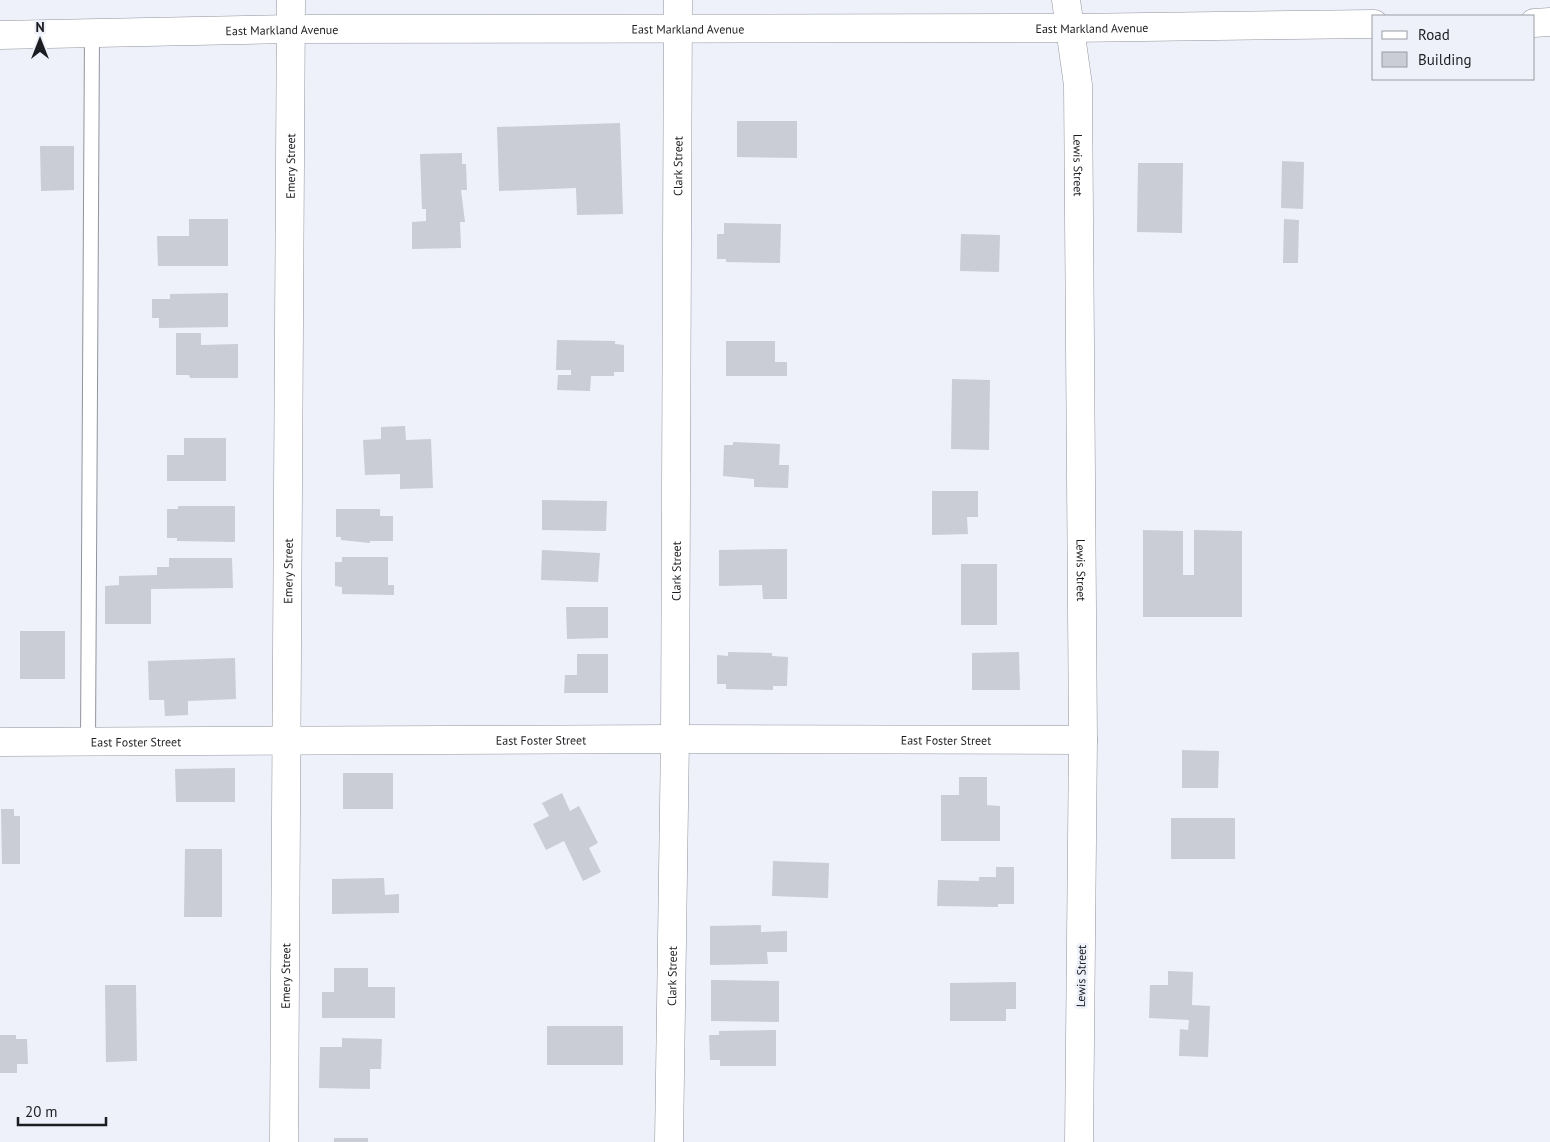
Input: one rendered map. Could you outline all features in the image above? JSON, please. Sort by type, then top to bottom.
[{"type":"street","name":"Emery Street","points":[[284,1142],[292,0]]},
{"type":"street","name":"Clark Street","points":[[669,1142],[675,739],[678,0]]},
{"type":"street","name":"Lewis Street","points":[[1066,0],[1078,85],[1083,740],[1079,1142]]},
{"type":"street","points":[[1535,22],[1550,22]]},
{"type":"street","name":"East Markland Avenue","points":[[0,35],[92,31],[291,29],[678,30],[1372,24]]},
{"type":"street","name":"East Foster Street","points":[[0,742],[675,739],[1083,740]]},
{"type":"lane","points":[[88,742],[92,31]]},
{"type":"building","points":[[737,121],[797,121],[797,158],[737,157]]},
{"type":"building","points":[[620,123],[623,214],[577,215],[576,188],[499,191],[497,127]]},
{"type":"building","points":[[40,146],[74,146],[74,190],[41,191]]},
{"type":"building","points":[[462,153],[462,164],[466,164],[467,190],[461,190],[465,222],[460,222],[461,248],[412,249],[412,222],[426,221],[426,209],[422,209],[420,154]]},
{"type":"building","points":[[1282,161],[1304,162],[1303,209],[1281,208]]},
{"type":"building","points":[[1138,163],[1183,163],[1182,233],[1137,232]]},
{"type":"building","points":[[189,219],[228,219],[228,266],[158,266],[157,236],[189,236]]},
{"type":"building","points":[[1284,219],[1299,220],[1298,263],[1283,263]]},
{"type":"building","points":[[724,223],[781,224],[780,263],[726,262],[726,259],[717,259],[717,234],[724,234]]},
{"type":"building","points":[[961,234],[1000,235],[999,272],[960,271]]},
{"type":"building","points":[[228,293],[228,327],[159,328],[159,318],[152,318],[152,299],[170,299],[170,294]]},
{"type":"building","points":[[176,333],[201,333],[201,345],[238,344],[238,378],[190,378],[189,375],[176,375]]},
{"type":"building","points":[[557,340],[615,341],[615,344],[624,345],[624,372],[614,372],[614,376],[591,376],[590,391],[557,390],[558,375],[571,375],[571,370],[556,370]]},
{"type":"building","points":[[726,341],[775,341],[775,362],[787,362],[787,376],[726,376]]},
{"type":"building","points":[[952,379],[990,380],[989,450],[951,449]]},
{"type":"building","points":[[405,426],[406,440],[431,439],[433,488],[400,489],[400,474],[365,475],[363,440],[381,439],[381,427]]},
{"type":"building","points":[[184,438],[226,438],[226,481],[167,481],[167,455],[184,455]]},
{"type":"building","points":[[733,442],[780,444],[779,465],[789,465],[788,488],[754,487],[754,479],[723,476],[724,445],[733,445]]},
{"type":"building","points":[[932,491],[978,491],[978,517],[967,517],[968,534],[932,535]]},
{"type":"building","points":[[542,500],[607,501],[606,531],[542,530]]},
{"type":"building","points":[[178,506],[235,506],[235,542],[177,541],[177,538],[167,538],[167,509],[178,509]]},
{"type":"building","points":[[336,509],[380,509],[380,516],[393,516],[393,541],[370,541],[370,543],[341,540],[341,537],[336,537]]},
{"type":"building","points":[[1143,530],[1183,531],[1183,575],[1194,575],[1194,530],[1242,531],[1242,617],[1143,617]]},
{"type":"building","points":[[787,549],[787,599],[763,599],[762,585],[719,586],[719,550]]},
{"type":"building","points":[[542,550],[600,553],[598,582],[541,580]]},
{"type":"building","points":[[342,557],[388,557],[388,585],[394,585],[394,595],[342,594],[342,587],[335,586],[335,562],[342,562]]},
{"type":"building","points":[[169,558],[232,558],[233,588],[151,589],[151,624],[105,624],[105,586],[119,585],[119,576],[157,575],[157,567],[169,567]]},
{"type":"building","points":[[961,564],[997,564],[997,625],[961,625]]},
{"type":"building","points":[[566,607],[608,607],[608,638],[567,639]]},
{"type":"building","points":[[20,631],[65,631],[65,679],[20,679]]},
{"type":"building","points":[[728,652],[772,653],[772,656],[788,657],[787,686],[773,686],[773,690],[726,689],[726,684],[717,684],[717,655],[728,656]]},
{"type":"building","points":[[1019,652],[1020,690],[972,690],[972,653]]},
{"type":"building","points":[[577,654],[608,654],[608,693],[564,693],[565,675],[577,675]]},
{"type":"building","points":[[235,658],[236,699],[188,701],[188,715],[165,716],[164,700],[149,700],[148,661]]},
{"type":"building","points":[[1182,750],[1219,751],[1218,788],[1182,788]]},
{"type":"building","points":[[235,768],[235,802],[176,802],[175,769]]},
{"type":"building","points":[[343,773],[393,773],[393,809],[343,809]]},
{"type":"building","points":[[959,777],[987,777],[987,805],[1000,806],[1000,841],[941,841],[941,795],[959,795]]},
{"type":"building","points":[[562,793],[570,811],[579,806],[598,843],[589,848],[601,872],[583,881],[564,841],[546,850],[533,824],[549,816],[542,803]]},
{"type":"building","points":[[1,809],[14,809],[14,816],[20,816],[20,864],[2,864]]},
{"type":"building","points":[[1171,818],[1235,818],[1235,859],[1171,859]]},
{"type":"building","points":[[185,849],[222,849],[222,917],[184,917]]},
{"type":"building","points":[[773,861],[829,863],[828,898],[772,896]]},
{"type":"building","points":[[996,867],[1014,867],[1014,904],[998,904],[998,907],[937,906],[938,880],[979,881],[979,877],[996,877]]},
{"type":"building","points":[[384,878],[385,895],[399,894],[399,913],[332,914],[332,879]]},
{"type":"building","points":[[761,925],[761,932],[787,931],[787,952],[767,952],[768,964],[710,965],[710,926]]},
{"type":"building","points":[[334,968],[368,968],[368,987],[395,987],[395,1018],[322,1018],[322,992],[334,992]]},
{"type":"building","points":[[1168,971],[1193,972],[1192,1005],[1210,1006],[1208,1057],[1179,1056],[1180,1029],[1188,1030],[1189,1020],[1149,1018],[1150,985],[1168,985]]},
{"type":"building","points":[[711,980],[779,981],[779,1022],[711,1021]]},
{"type":"building","points":[[1016,982],[1016,1009],[1006,1009],[1006,1021],[950,1021],[950,983]]},
{"type":"building","points":[[105,985],[136,985],[137,1061],[106,1062]]},
{"type":"building","points":[[547,1026],[623,1026],[623,1065],[547,1065]]},
{"type":"building","points":[[776,1030],[776,1066],[720,1066],[720,1060],[710,1060],[709,1035],[719,1035],[719,1031]]},
{"type":"building","points":[[0,1035],[16,1035],[16,1039],[27,1039],[28,1064],[17,1064],[17,1073],[0,1073]]},
{"type":"building","points":[[342,1038],[382,1039],[381,1069],[370,1069],[370,1089],[319,1088],[320,1047],[342,1047]]},
{"type":"building","points":[[334,1138],[368,1138],[368,1142],[334,1142]]}]
